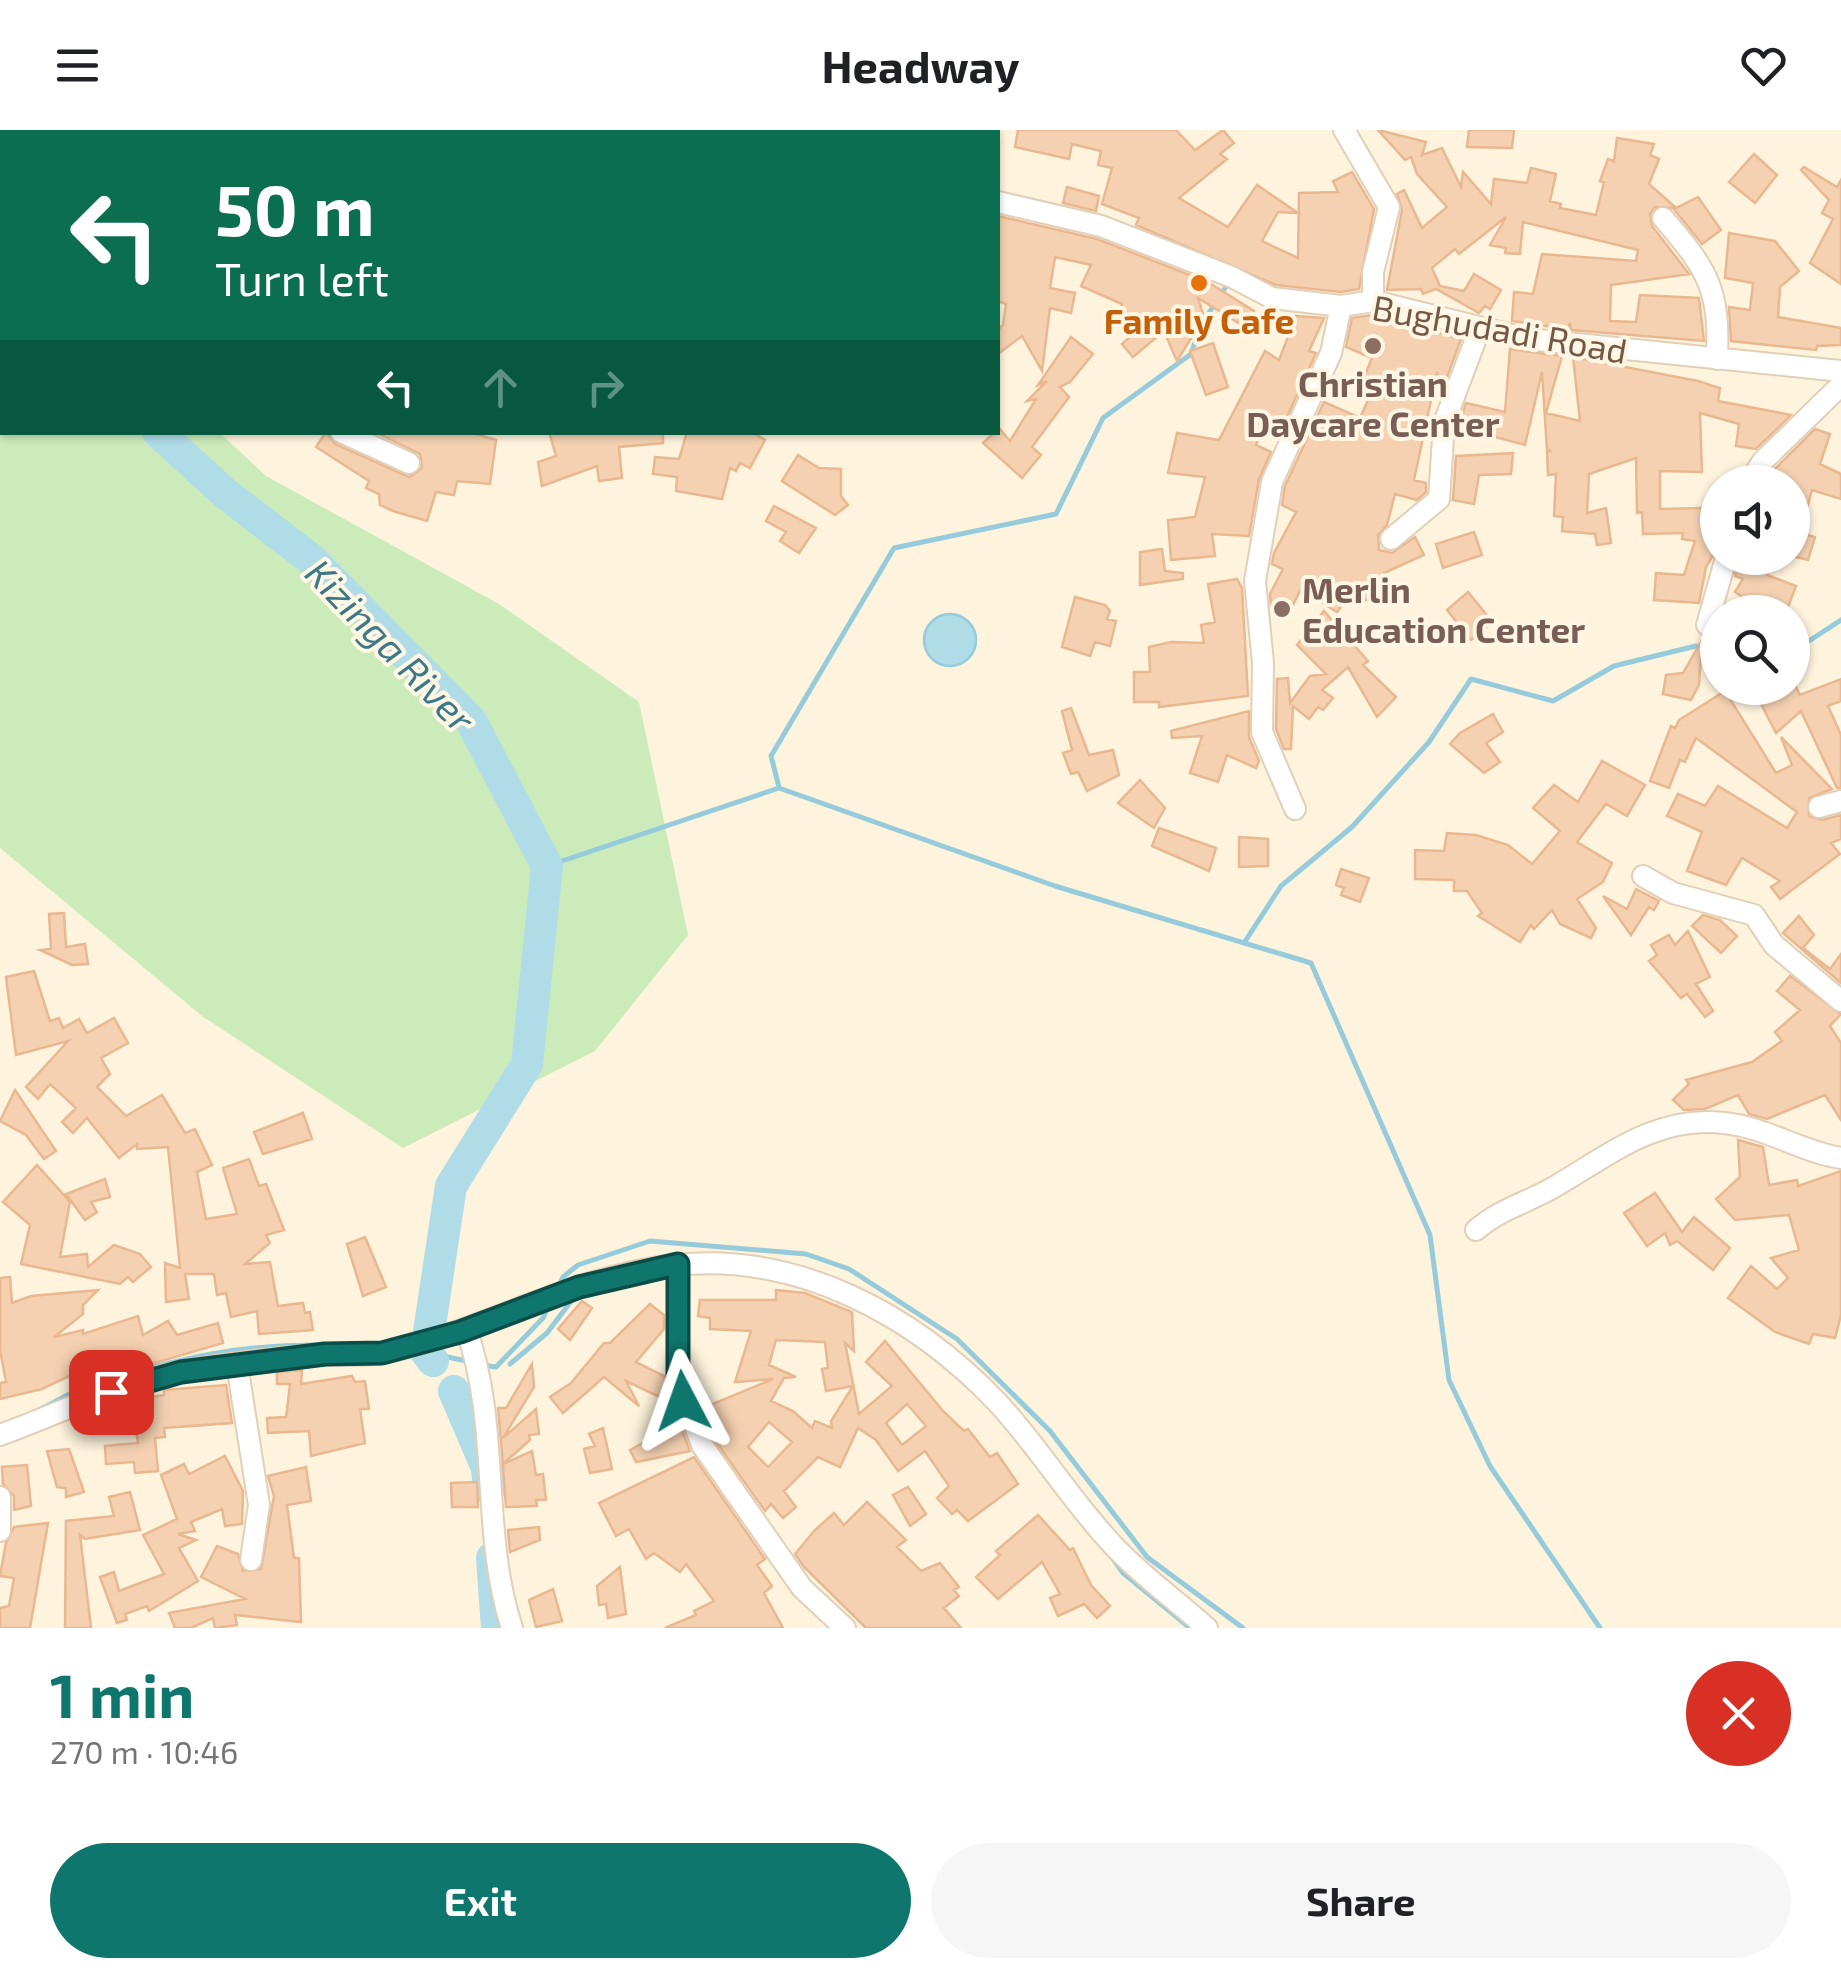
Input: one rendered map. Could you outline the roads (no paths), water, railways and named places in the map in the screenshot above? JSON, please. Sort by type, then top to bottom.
[{"type":"street","points":[[1344,130],[1389,208],[1372,272],[1374,301]]},
{"type":"street","name":"Bughudadi Road","points":[[1000,202],[1101,226],[1232,277],[1272,298],[1341,306],[1374,301],[1528,340],[1841,371]]},
{"type":"street","points":[[1663,218],[1700,262],[1714,288],[1717,359]]},
{"type":"street","points":[[1295,809],[1262,732],[1262,663],[1254,581],[1272,482],[1331,353],[1341,306]]},
{"type":"street","points":[[1391,539],[1438,499],[1444,423],[1480,328]]},
{"type":"street","points":[[1760,465],[1841,384]]},
{"type":"street","points":[[348,435],[409,463]]},
{"type":"street","points":[[1818,808],[1841,801]]},
{"type":"street","points":[[1643,876],[1673,892],[1754,915],[1774,944],[1841,1000]]},
{"type":"street","points":[[1476,1230],[1492,1216],[1556,1187],[1620,1146],[1648,1132],[1684,1124],[1750,1127],[1841,1158]]},
{"type":"street","points":[[678,1264],[678,1379],[702,1444],[802,1588],[845,1628]]},
{"type":"street","points":[[0,1435],[76,1403],[163,1377],[238,1364],[382,1353],[463,1330],[579,1287],[678,1264],[743,1265],[793,1273],[836,1286],[916,1334],[996,1402],[1110,1542],[1206,1628]]},
{"type":"street","points":[[463,1330],[479,1364],[491,1456],[495,1554],[512,1628]]},
{"type":"street","points":[[238,1364],[260,1505],[251,1560]]},
{"type":"street","points":[[0,1497],[0,1531]]},
{"type":"water","points":[[950,614],[968,622],[976,640],[968,658],[950,666],[932,658],[924,640],[932,622]]},
{"type":"waterway","points":[[779,787],[771,756],[894,548],[1056,514],[1103,418],[1191,354],[1201,325],[1229,282]]},
{"type":"waterway","name":"Kizinga River","points":[[161,435],[226,494],[312,560],[471,721],[547,866],[527,1064],[451,1186],[426,1352],[433,1361]]},
{"type":"waterway","points":[[1810,640],[1841,620]]},
{"type":"waterway","points":[[1244,943],[1281,886],[1352,827],[1429,742],[1471,679],[1553,701],[1614,666],[1696,646],[1700,648]]},
{"type":"waterway","points":[[547,866],[779,788],[1055,886],[1311,963],[1430,1235],[1449,1380],[1490,1466],[1600,1628]]},
{"type":"waterway","points":[[557,1289],[563,1277],[578,1265],[650,1241],[806,1254],[849,1269],[957,1339],[1050,1431],[1147,1557],[1243,1628]]},
{"type":"waterway","points":[[510,1364],[547,1333],[575,1296]]},
{"type":"waterway","points":[[482,1365],[496,1367],[543,1318],[550,1303]]},
{"type":"waterway","points":[[106,1381],[213,1354],[323,1345]]},
{"type":"waterway","points":[[424,1352],[471,1362]]},
{"type":"waterway","points":[[39,1410],[87,1385]]},
{"type":"waterway","points":[[454,1391],[487,1468],[489,1489]]},
{"type":"waterway","points":[[1111,1556],[1123,1573],[1190,1628]]},
{"type":"waterway","points":[[492,1558],[497,1628]]},
{"type":"place","name":"Family Cafe","points":[[1199,283]]},
{"type":"place","name":"Christian Daycare Center","points":[[1373,346]]},
{"type":"place","name":"Merlin Education Center","points":[[1282,609]]}]
